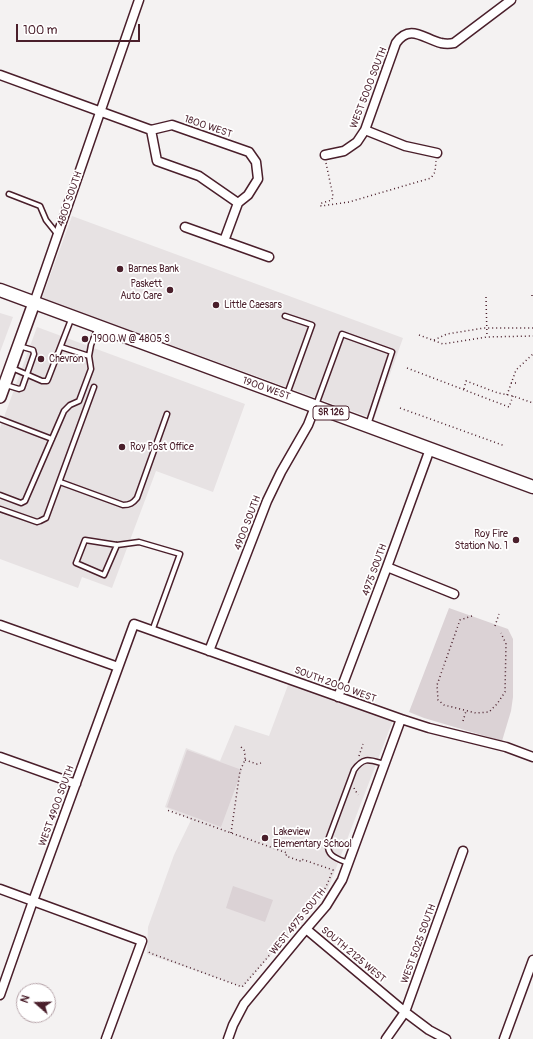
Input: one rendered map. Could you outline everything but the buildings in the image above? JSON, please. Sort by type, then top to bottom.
[{"type":"main road","name":"1900 WEST","points":[[0,290],[533,488]]},
{"type":"main road","name":"4800 SOUTH","points":[[0,397],[34,303]]},
{"type":"street","name":"4800 SOUTH","points":[[34,303],[139,0]]},
{"type":"street","name":"WEST 5000 SOUTH","points":[[325,155],[344,151],[357,142],[365,130],[396,43],[401,37],[409,33],[416,33],[441,43],[454,43],[511,0]]},
{"type":"street","points":[[0,75],[100,110],[151,130],[157,161],[199,176],[238,203]]},
{"type":"street","name":"1800 WEST","points":[[151,130],[172,125],[249,152],[256,162],[258,178],[248,195],[238,203],[224,241]]},
{"type":"street","points":[[365,130],[405,146],[437,154]]},
{"type":"street","points":[[185,227],[269,256]]},
{"type":"street","name":"4900 SOUTH","points":[[209,651],[266,501],[280,472],[308,425],[315,407]]},
{"type":"street","name":"4975 SOUTH","points":[[338,697],[430,449]]},
{"type":"street","points":[[387,567],[454,594]]},
{"type":"street","name":"SOUTH 2000 WEST","points":[[134,624],[401,719],[429,728],[506,747],[533,756]]},
{"type":"street","name":"WEST 4900 SOUTH","points":[[0,995],[134,624]]},
{"type":"street","points":[[0,625],[118,667]]},
{"type":"street","name":"WEST 4975 SOUTH","points":[[228,1039],[233,1025],[244,1004],[326,906],[342,880],[401,719]]},
{"type":"street","points":[[0,758],[76,784]]},
{"type":"street","name":"WEST 5025 SOUTH","points":[[386,1039],[405,1012],[463,851]]},
{"type":"street","points":[[0,889],[142,941],[106,1039]]},
{"type":"street","name":"SOUTH 2125 WEST","points":[[306,929],[405,1012],[429,1030],[446,1039]]},
{"type":"street","points":[[504,1039],[533,960]]},
{"type":"lane","points":[[9,194],[40,206],[46,220],[58,235]]},
{"type":"lane","points":[[285,316],[312,325],[286,396]]},
{"type":"lane","points":[[11,368],[42,381],[48,380],[72,317]]},
{"type":"lane","points":[[0,495],[21,503],[26,501],[64,411],[70,405],[79,401],[91,369],[88,356],[98,327]]},
{"type":"lane","points":[[315,407],[342,334],[392,352],[367,426]]},
{"type":"lane","points":[[4,385],[20,389],[22,388],[34,352],[33,350],[19,345]]},
{"type":"lane","points":[[61,347],[88,356]]},
{"type":"lane","points":[[0,508],[37,522],[46,518],[94,387]]},
{"type":"lane","points":[[60,482],[123,505],[132,503],[137,498],[167,414]]},
{"type":"lane","points":[[0,419],[52,439]]},
{"type":"lane","points":[[117,545],[104,575],[76,563],[86,540],[117,545],[139,542],[180,554],[152,631]]},
{"type":"lane","points":[[348,863],[333,857],[330,854],[328,840],[352,774],[362,761],[368,760],[384,764]]},
{"type":"path","points":[[325,155],[333,196],[332,200],[322,202],[320,204],[321,206],[349,202],[431,178],[435,172],[437,154]]},
{"type":"path","points":[[486,297],[487,337]]},
{"type":"path","points":[[434,340],[447,334],[487,328],[533,328]]},
{"type":"path","points":[[419,335],[443,344],[487,337],[533,336]]},
{"type":"path","points":[[507,395],[516,370],[533,354]]},
{"type":"path","points":[[406,368],[510,406],[513,396]]},
{"type":"path","points":[[463,389],[466,381],[498,393],[513,396],[533,403]]},
{"type":"path","points":[[511,383],[517,383]]},
{"type":"path","points":[[400,408],[504,446]]},
{"type":"path","points":[[495,626],[499,614]]},
{"type":"path","points":[[472,616],[460,620],[436,685],[438,700],[444,705],[476,713],[489,712],[497,704],[505,692],[506,644],[501,633]]},
{"type":"path","points":[[463,721],[466,710]]},
{"type":"path","points":[[358,758],[364,744]]},
{"type":"path","points":[[231,833],[240,771],[245,760],[244,750],[240,746]]},
{"type":"path","points":[[245,760],[257,764],[261,763]]},
{"type":"path","points":[[149,952],[242,987],[318,899],[326,887],[333,870],[301,859],[300,861],[286,856],[287,853],[167,810]]},
{"type":"shaded area","points":[[72,216],[403,338],[374,419],[42,298]]},
{"type":"shaded area","points":[[0,313],[13,317],[0,352]]},
{"type":"shaded area","points":[[37,327],[245,404],[213,492],[156,471],[112,588],[82,577],[78,588],[0,559],[0,428]]},
{"type":"shaded area","points":[[449,608],[508,629],[513,639],[513,697],[511,711],[502,741],[424,718],[409,712]]},
{"type":"shaded area","name":"Lakeview Elementary School","points":[[291,677],[395,715],[328,889],[243,987],[147,954],[148,927],[174,855],[191,820],[165,807],[186,748],[220,761],[235,725],[269,736]]},
{"type":"shaded area","points":[[187,750],[242,770],[221,827],[167,807]]},
{"type":"shaded area","points":[[233,886],[273,900],[265,922],[226,908]]},
{"type":"place","name":"Barnes Bank","points":[[120,269]]},
{"type":"place","name":"Paskett Auto Care","points":[[170,290]]},
{"type":"place","name":"Little Caesars","points":[[216,305]]},
{"type":"place","name":"1900 W @ 4805 S","points":[[85,339]]},
{"type":"place","name":"Chevron","points":[[41,359]]},
{"type":"place","name":"Roy Post Office","points":[[122,447]]},
{"type":"place","name":"Roy Fire Station No. 1","points":[[516,540]]},
{"type":"place","name":"Lakeview Elementary School","points":[[265,838]]}]
